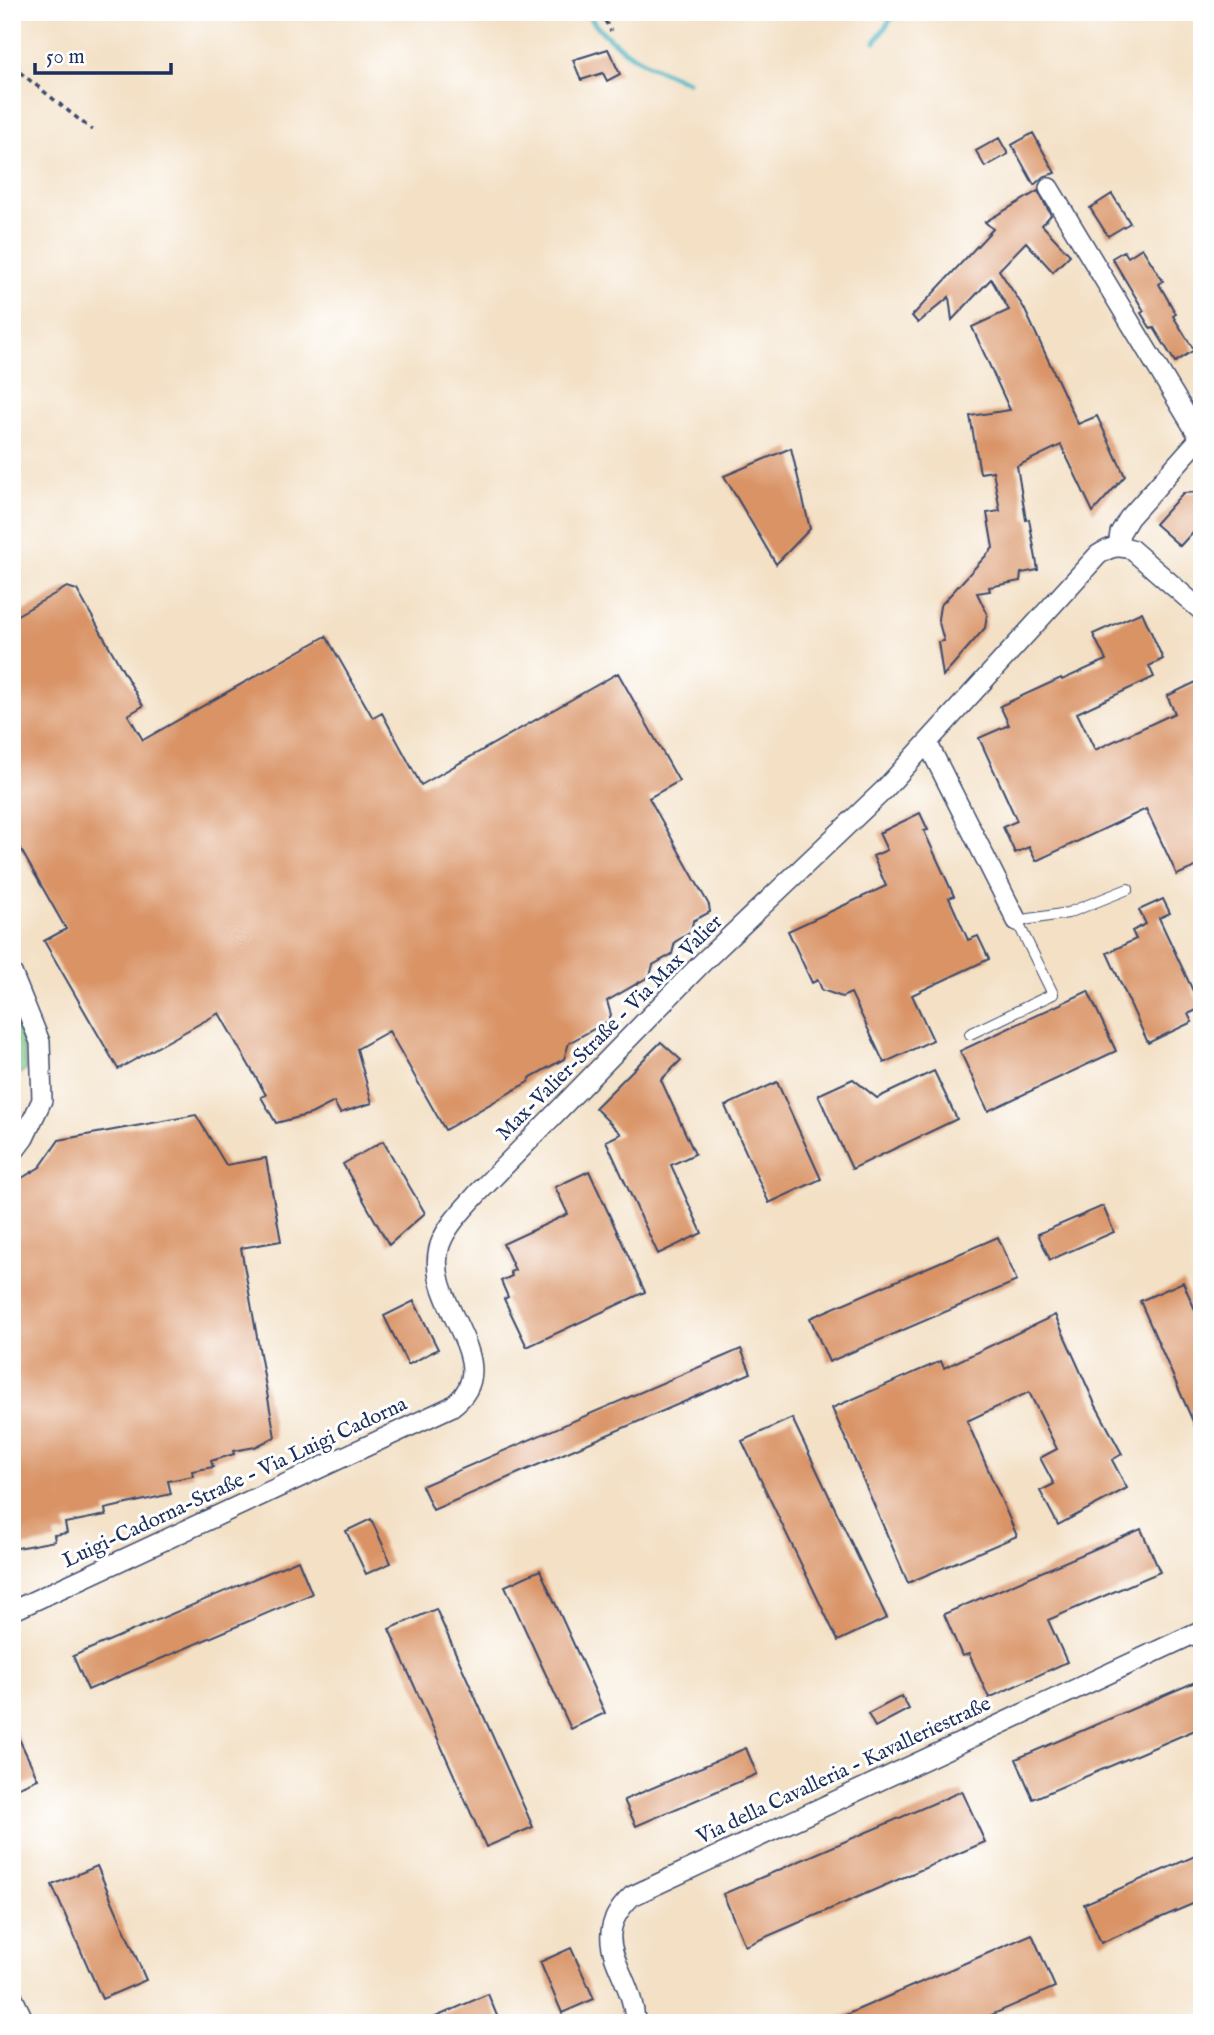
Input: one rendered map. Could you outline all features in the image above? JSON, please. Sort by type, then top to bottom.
[{"type":"street","points":[[1049,188],[1201,437],[1129,518],[1120,533],[1118,545],[1132,549],[1144,558],[1202,611]]},
{"type":"street","name":"Max-Valier-Straße - Via Max Valier","points":[[470,1387],[474,1365],[441,1291],[437,1267],[439,1247],[447,1229],[478,1193],[701,964],[884,790],[1098,555],[1118,545]]},
{"type":"street","points":[[928,744],[1017,922]]},
{"type":"street","points":[[12,973],[40,1042],[42,1100],[24,1138],[12,1154]]},
{"type":"street","name":"Luigi-Cadorna-Straße - Via Luigi Cadorna","points":[[12,1612],[451,1407],[463,1399],[470,1387]]},
{"type":"street","name":"Via della Cavalleria - Kavalleriestraße","points":[[635,2023],[635,2011],[629,1992],[609,1942],[611,1924],[619,1908],[632,1896],[1202,1630]]},
{"type":"street","points":[[12,1996],[25,2023]]},
{"type":"lane","points":[[971,1034],[1052,994],[1017,922],[1068,913],[1128,889]]},
{"type":"path","points":[[600,12],[611,31]]},
{"type":"path","points":[[12,66],[92,130]]},
{"type":"green space","points":[[12,1013],[22,1041],[27,1070],[12,1077]]},
{"type":"building","points":[[608,49],[620,74],[607,81],[603,73],[581,80],[573,60]]},
{"type":"building","points":[[1033,133],[1055,173],[1043,177],[1034,185],[1012,145]]},
{"type":"building","points":[[999,138],[1008,154],[985,167],[976,151]]},
{"type":"building","points":[[1038,191],[1051,215],[1042,225],[1070,255],[1053,272],[1026,242],[999,270],[1024,308],[1078,424],[1097,416],[1125,476],[1093,512],[1061,445],[1017,466],[1038,570],[1021,573],[1020,581],[989,587],[990,591],[977,593],[987,614],[985,628],[943,676],[938,642],[944,641],[938,619],[940,606],[993,548],[987,513],[1000,511],[993,471],[980,473],[970,416],[1010,410],[972,327],[1009,310],[991,279],[952,320],[949,297],[918,323],[912,316],[993,229],[985,222]]},
{"type":"building","points":[[1112,194],[1130,223],[1108,236],[1090,208]]},
{"type":"building","points":[[1142,248],[1163,281],[1159,284],[1176,314],[1173,316],[1194,350],[1175,362],[1154,328],[1151,329],[1141,313],[1144,311],[1112,258],[1124,251],[1128,257]]},
{"type":"building","points":[[791,448],[810,529],[776,564],[724,476]]},
{"type":"building","points":[[1202,492],[1202,522],[1180,546],[1155,524],[1183,493]]},
{"type":"building","points":[[67,587],[77,590],[143,706],[128,715],[143,740],[326,636],[373,718],[382,713],[421,785],[618,673],[679,781],[649,798],[709,905],[710,912],[693,921],[691,932],[675,942],[672,954],[653,965],[650,976],[607,1001],[611,1015],[608,1021],[569,1043],[564,1059],[445,1130],[389,1031],[357,1049],[372,1103],[340,1113],[334,1102],[311,1114],[276,1123],[261,1097],[266,1095],[219,1013],[118,1069],[44,941],[66,929],[12,834],[12,618]]},
{"type":"building","points":[[1142,612],[1163,659],[1149,666],[1154,677],[1077,713],[1095,750],[1175,713],[1167,696],[1198,681],[1202,689],[1202,864],[1177,875],[1146,809],[1036,861],[1029,847],[1015,853],[1003,827],[1017,821],[979,738],[1009,725],[1000,706],[1106,660],[1093,634]]},
{"type":"building","points":[[920,813],[928,830],[924,831],[954,896],[949,898],[968,940],[978,936],[989,959],[912,995],[933,1040],[884,1063],[851,993],[842,997],[822,990],[818,980],[812,983],[788,931],[886,886],[873,856],[887,850],[879,833]]},
{"type":"building","points":[[1163,899],[1170,913],[1159,918],[1201,1008],[1188,1014],[1192,1022],[1148,1043],[1107,953],[1136,939],[1132,931],[1146,924],[1139,910]]},
{"type":"building","points":[[1088,991],[1116,1051],[988,1111],[960,1051]]},
{"type":"building","points":[[661,1042],[681,1060],[661,1080],[695,1154],[671,1165],[702,1233],[658,1254],[606,1141],[621,1134],[595,1108]]},
{"type":"building","points":[[934,1071],[957,1119],[852,1169],[818,1095],[853,1079],[877,1098]]},
{"type":"building","points":[[777,1082],[821,1179],[769,1203],[725,1106]]},
{"type":"building","points":[[196,1115],[226,1165],[266,1158],[281,1241],[241,1248],[275,1437],[255,1447],[233,1451],[234,1454],[211,1461],[213,1467],[192,1471],[193,1476],[168,1481],[171,1494],[105,1509],[106,1515],[65,1523],[67,1533],[54,1535],[55,1541],[12,1549],[12,1184],[40,1167],[59,1140]]},
{"type":"building","points":[[383,1141],[425,1213],[389,1245],[343,1164]]},
{"type":"building","points":[[589,1171],[645,1292],[527,1347],[504,1299],[508,1297],[501,1281],[512,1276],[510,1272],[515,1270],[503,1244],[568,1214],[555,1187]]},
{"type":"building","points":[[1103,1206],[1114,1232],[1050,1260],[1038,1234]]},
{"type":"building","points":[[998,1237],[1017,1281],[829,1362],[810,1318]]},
{"type":"building","points":[[1183,1282],[1202,1326],[1202,1442],[1140,1301]]},
{"type":"building","points":[[414,1301],[438,1349],[408,1365],[384,1316]]},
{"type":"building","points":[[1055,1315],[1095,1404],[1122,1454],[1112,1460],[1127,1488],[1058,1525],[1040,1491],[1054,1484],[1040,1458],[1057,1449],[1029,1392],[967,1421],[1017,1536],[908,1583],[832,1408],[941,1361],[944,1368]]},
{"type":"building","points":[[741,1349],[751,1373],[433,1510],[422,1486]]},
{"type":"building","points":[[792,1418],[887,1618],[838,1641],[742,1441]]},
{"type":"building","points":[[371,1519],[391,1563],[366,1574],[346,1531]]},
{"type":"building","points":[[1141,1529],[1160,1572],[1048,1620],[1067,1662],[989,1698],[969,1654],[962,1656],[944,1614]]},
{"type":"building","points":[[298,1560],[312,1594],[88,1690],[73,1656]]},
{"type":"building","points":[[540,1570],[605,1713],[571,1729],[505,1586]]},
{"type":"building","points":[[436,1609],[533,1827],[486,1847],[389,1629]]},
{"type":"building","points":[[1202,1679],[1202,1727],[1033,1799],[1016,1759]]},
{"type":"building","points":[[902,1696],[909,1709],[875,1727],[868,1714]]},
{"type":"building","points":[[12,1724],[38,1779],[12,1790]]},
{"type":"building","points":[[746,1748],[757,1774],[636,1826],[624,1800]]},
{"type":"building","points":[[962,1791],[985,1842],[745,1946],[723,1894]]},
{"type":"building","points":[[1202,1853],[1202,1900],[1101,1943],[1084,1904]]},
{"type":"building","points":[[97,1866],[146,1980],[102,1999],[52,1885]]},
{"type":"building","points":[[1032,1934],[1055,1987],[973,2023],[827,2023]]},
{"type":"building","points":[[571,1948],[594,1999],[562,2013],[540,1962]]},
{"type":"building","points":[[488,1994],[500,2023],[422,2023]]},
{"type":"waterway","points":[[586,12],[607,36],[631,55],[688,82]]},
{"type":"waterway","points":[[875,42],[896,12]]}]
